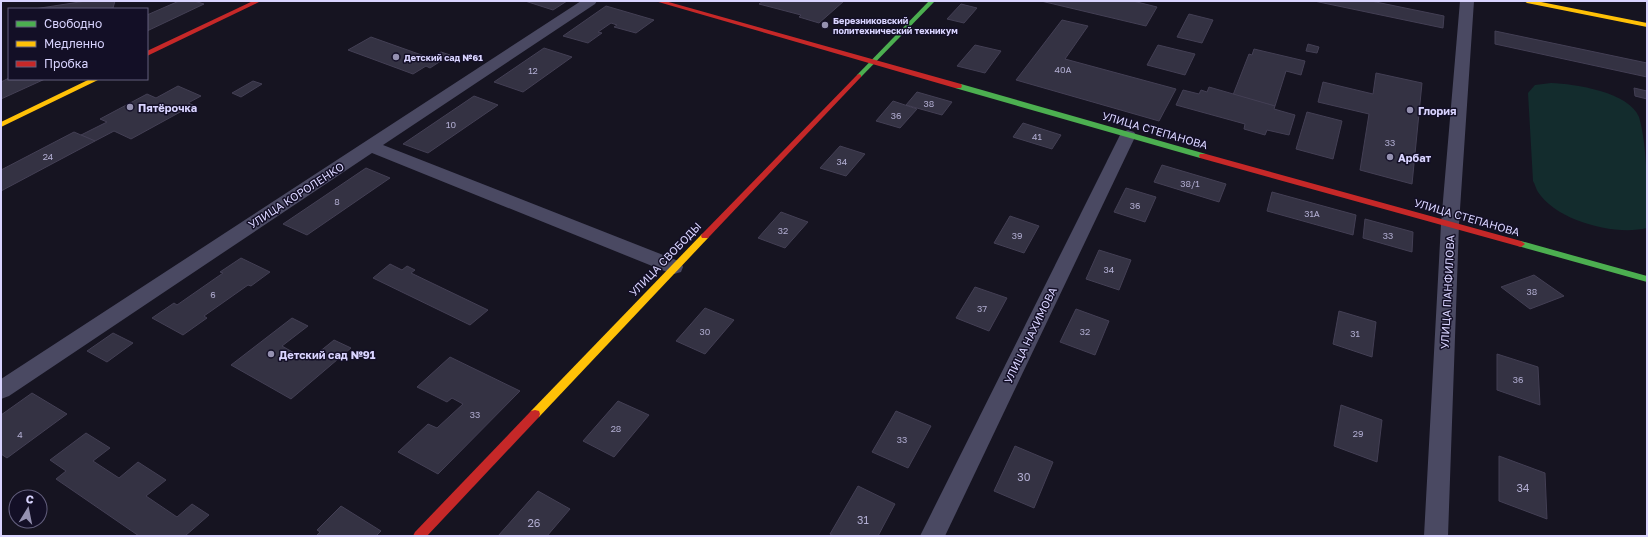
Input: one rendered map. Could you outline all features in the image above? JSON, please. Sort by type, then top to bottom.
[{"type":"street","points":[[148,54],[258,1]]},
{"type":"street","name":"УЛИЦА КОРОЛЕНКО","points":[[1,390],[590,1]]},
{"type":"street","name":"УЛИЦА СТЕПАНОВА","points":[[658,1],[873,61],[1128,135],[1647,279]]},
{"type":"street","name":"УЛИЦА СВОБОДЫ","points":[[419,536],[674,267],[932,1]]},
{"type":"street","name":"УЛИЦА ПАНФИЛОВА","points":[[1436,536],[1450,224],[1467,1]]},
{"type":"street","points":[[1527,1],[1647,25]]},
{"type":"street","points":[[1,125],[94,80]]},
{"type":"street","name":"УЛИЦА НАХИМОВА","points":[[932,536],[1128,135]]},
{"type":"street","points":[[370,146],[674,267]]},
{"type":"green space","points":[[1551,83],[1573,85],[1600,91],[1613,96],[1624,101],[1633,108],[1639,117],[1644,143],[1647,228],[1619,230],[1588,224],[1559,211],[1547,202],[1538,192],[1533,181],[1528,93],[1535,85]]},
{"type":"building","points":[[86,1],[115,1],[113,8],[40,8]]},
{"type":"building","points":[[179,1],[194,1],[204,4],[148,31],[148,15]]},
{"type":"building","points":[[525,1],[567,1],[553,10]]},
{"type":"building","points":[[763,1],[844,1],[819,23],[799,17],[801,15],[759,4]]},
{"type":"building","points":[[1041,1],[1133,1],[1157,7],[1146,26]]},
{"type":"building","points":[[1314,1],[1371,1],[1444,16],[1443,28]]},
{"type":"building","points":[[961,4],[977,8],[964,23],[947,19]]},
{"type":"building","points":[[606,6],[654,20],[636,33],[614,27],[617,25],[611,23],[598,32],[602,33],[588,43],[563,36]]},
{"type":"building","points":[[1189,14],[1213,20],[1202,43],[1177,37]]},
{"type":"building","points":[[1062,20],[1088,26],[1065,59],[1176,89],[1159,121],[1016,80]]},
{"type":"building","points":[[1495,31],[1647,63],[1647,77],[1495,44]]},
{"type":"building","name":"Детский сад №61","points":[[371,37],[430,58],[441,52],[450,55],[430,68],[426,66],[413,74],[348,50]]},
{"type":"building","points":[[1308,44],[1319,47],[1317,53],[1306,51]]},
{"type":"building","points":[[975,45],[1001,51],[985,73],[957,66]]},
{"type":"building","points":[[1158,45],[1195,54],[1185,75],[1147,65]]},
{"type":"building","points":[[544,48],[572,57],[523,92],[494,82]]},
{"type":"building","points":[[1254,49],[1305,61],[1301,75],[1286,71],[1275,106],[1233,95],[1249,54],[1252,55]]},
{"type":"building","points":[[1376,73],[1422,83],[1412,184],[1360,170],[1369,114],[1318,102],[1323,82],[1373,94]]},
{"type":"building","points":[[8,78],[8,80],[43,80],[1,99],[1,82]]},
{"type":"building","points":[[253,81],[262,84],[241,97],[232,93]]},
{"type":"building","points":[[178,86],[201,96],[188,103],[193,105],[131,139],[114,131],[95,141],[81,135],[107,122],[100,119],[147,94],[156,98]]},
{"type":"building","points":[[1209,87],[1275,106],[1274,109],[1295,115],[1289,135],[1267,130],[1265,135],[1244,129],[1245,124],[1176,105],[1183,90],[1199,94],[1201,90],[1207,92]]},
{"type":"building","points":[[1634,88],[1647,91],[1647,99],[1635,96]]},
{"type":"building","points":[[917,92],[952,102],[942,115],[906,105]]},
{"type":"building","points":[[474,96],[498,105],[428,153],[403,144]]},
{"type":"building","points":[[893,101],[917,109],[900,128],[876,121]]},
{"type":"building","points":[[1307,112],[1342,121],[1333,159],[1296,149]]},
{"type":"building","points":[[1023,123],[1061,135],[1052,149],[1013,137]]},
{"type":"building","points":[[74,132],[95,141],[1,191],[1,170]]},
{"type":"building","points":[[840,146],[865,154],[846,176],[820,168]]},
{"type":"building","points":[[1162,165],[1226,184],[1219,202],[1154,182]]},
{"type":"building","points":[[366,168],[390,178],[307,235],[283,224]]},
{"type":"building","points":[[1126,188],[1156,197],[1145,222],[1114,212]]},
{"type":"building","points":[[1272,192],[1356,215],[1353,235],[1267,211]]},
{"type":"building","points":[[781,212],[808,222],[785,248],[758,238]]},
{"type":"building","points":[[1010,216],[1039,226],[1024,253],[994,243]]},
{"type":"building","points":[[1365,219],[1413,232],[1412,252],[1363,238]]},
{"type":"building","points":[[1099,250],[1131,260],[1119,290],[1086,279]]},
{"type":"building","points":[[241,258],[270,272],[251,286],[248,285],[204,316],[207,318],[183,335],[152,318],[174,303],[177,305],[223,273],[220,272]]},
{"type":"building","points":[[390,264],[402,270],[407,266],[415,270],[411,273],[488,310],[470,325],[373,278]]},
{"type":"building","points":[[1534,275],[1564,296],[1530,309],[1501,287]]},
{"type":"building","points":[[975,287],[1007,298],[989,331],[956,318]]},
{"type":"building","points":[[705,308],[734,320],[705,354],[676,341]]},
{"type":"building","points":[[1076,309],[1109,321],[1095,355],[1060,342]]},
{"type":"building","points":[[1339,311],[1376,322],[1372,357],[1333,344]]},
{"type":"building","name":"Детский сад №91","points":[[292,318],[308,326],[282,346],[308,361],[334,340],[351,348],[291,399],[231,365]]},
{"type":"building","points":[[113,333],[133,343],[107,362],[87,351]]},
{"type":"building","points":[[1497,354],[1538,367],[1540,405],[1497,390]]},
{"type":"building","points":[[450,357],[520,391],[438,474],[398,452],[428,424],[437,428],[463,404],[452,398],[447,402],[417,387]]},
{"type":"building","points":[[32,393],[67,414],[7,458],[1,454],[1,415]]},
{"type":"building","points":[[618,401],[649,415],[614,457],[583,441]]},
{"type":"building","points":[[1341,405],[1382,420],[1377,462],[1334,446]]},
{"type":"building","points":[[896,411],[931,426],[908,468],[872,452]]},
{"type":"building","points":[[86,433],[110,448],[93,461],[119,478],[138,462],[166,480],[146,496],[177,517],[192,504],[209,515],[185,536],[139,536],[56,479],[66,471],[50,460]]},
{"type":"building","points":[[1015,446],[1053,462],[1034,508],[994,491]]},
{"type":"building","points":[[1499,456],[1545,473],[1547,519],[1499,501]]},
{"type":"building","points":[[858,486],[895,504],[878,536],[834,536],[830,534]]},
{"type":"building","points":[[538,491],[570,509],[547,536],[498,536]]},
{"type":"building","points":[[341,506],[381,531],[376,536],[316,536],[320,532],[317,530]]},
{"type":"traffic: fast","points":[[859,76],[932,1]]},
{"type":"traffic: fast","points":[[958,86],[1203,156]]},
{"type":"traffic: fast","points":[[1521,244],[1647,279]]},
{"type":"traffic: slow","points":[[1527,1],[1647,25]]},
{"type":"traffic: slow","points":[[1,125],[94,80]]},
{"type":"traffic: slow","points":[[535,414],[705,236]]},
{"type":"traffic: jam","points":[[148,54],[258,1]]},
{"type":"traffic: jam","points":[[658,1],[958,86]]},
{"type":"traffic: jam","points":[[705,236],[859,76]]},
{"type":"traffic: jam","points":[[1203,156],[1521,244]]},
{"type":"traffic: jam","points":[[419,536],[535,414]]},
{"type":"place","name":"Березниковский политехнический техникум","points":[[825,25]]},
{"type":"place","name":"Детский сад №61","points":[[396,57]]},
{"type":"place","name":"Пятёрочка","points":[[130,107]]},
{"type":"place","name":"Глория","points":[[1410,110]]},
{"type":"place","name":"Арбат","points":[[1390,157]]},
{"type":"place","name":"Детский сад №91","points":[[271,354]]}]
